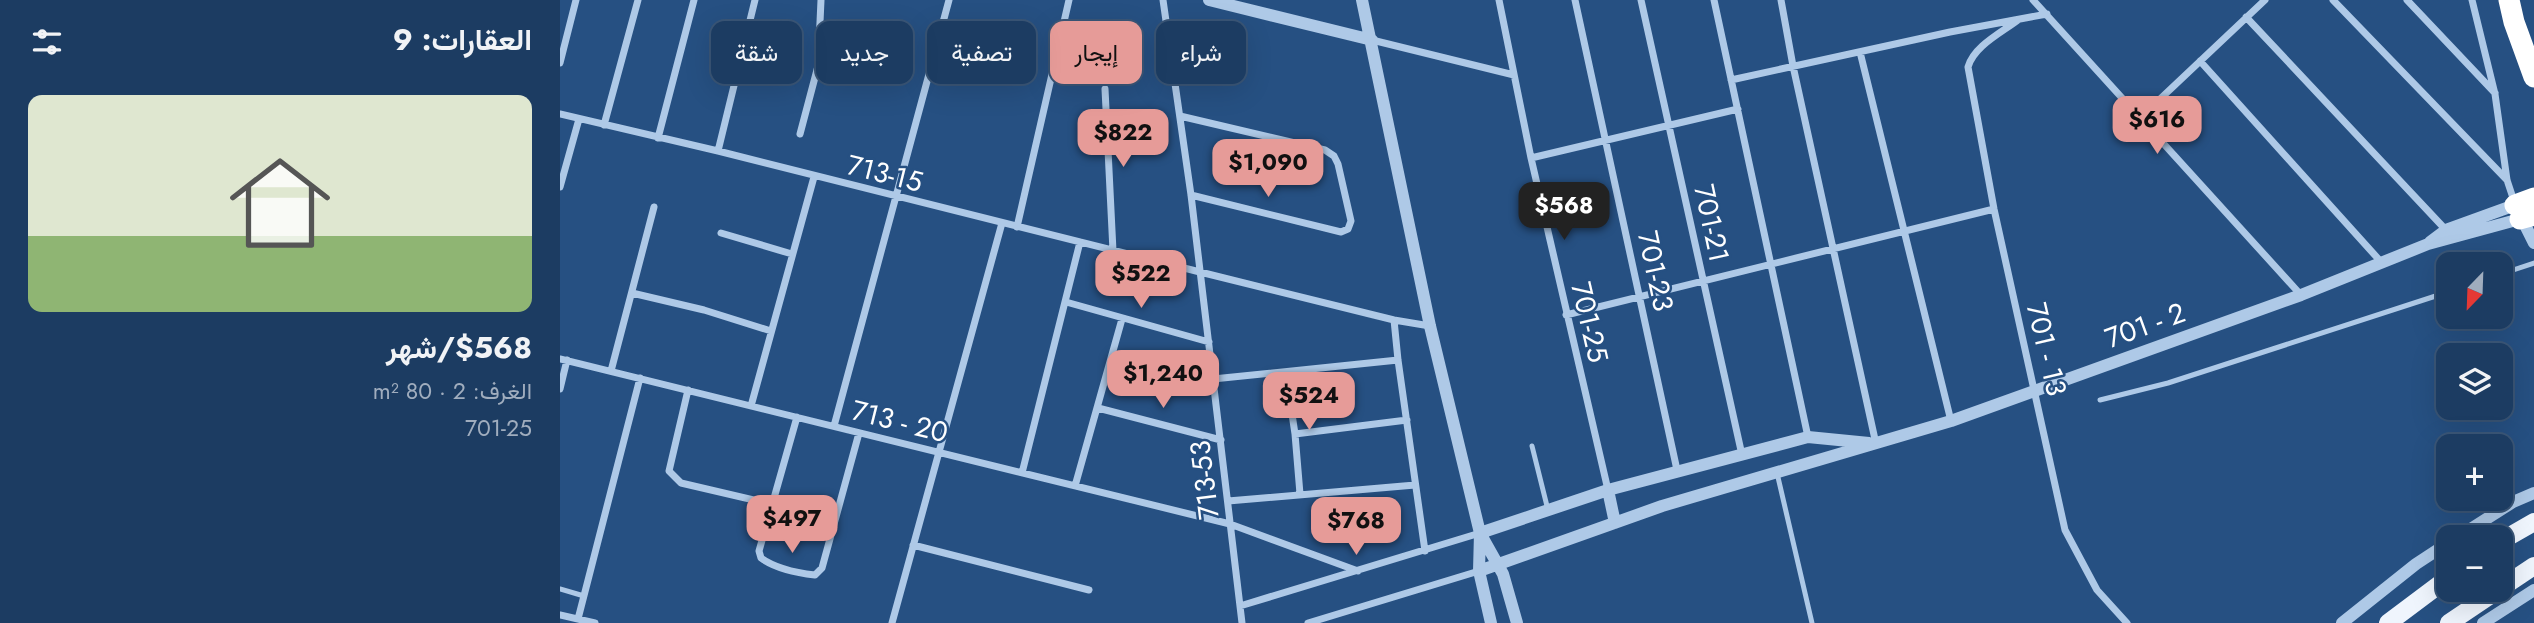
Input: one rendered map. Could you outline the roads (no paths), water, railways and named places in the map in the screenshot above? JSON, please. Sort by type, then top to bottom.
[{"type":"highway","points":[[2509,0],[2534,77]]},
{"type":"main road","points":[[2513,534],[2534,522]]},
{"type":"main road","points":[[2513,580],[2534,566]]},
{"type":"main road","points":[[2388,623],[2436,587]]},
{"type":"main road","points":[[2449,623],[2480,602]]},
{"type":"street","points":[[560,63],[576,0]]},
{"type":"street","points":[[604,125],[638,0]]},
{"type":"street","points":[[657,138],[694,0]]},
{"type":"street","points":[[718,151],[755,0]]},
{"type":"street","points":[[800,135],[818,66],[821,0]]},
{"type":"street","points":[[834,426],[950,0]]},
{"type":"street","points":[[1017,227],[1069,0]]},
{"type":"street","name":"713-53","points":[[1163,0],[1191,195],[1242,623]]},
{"type":"street","points":[[1209,0],[1514,75]]},
{"type":"street","points":[[1362,0],[1430,326],[1480,533],[1479,571],[1492,623]]},
{"type":"street","name":"701-25","points":[[1499,0],[1531,158],[1608,489]]},
{"type":"street","name":"701-23","points":[[1575,0],[1677,470]]},
{"type":"street","name":"701-21","points":[[1642,0],[1742,456]]},
{"type":"street","points":[[1714,0],[1808,437]]},
{"type":"street","points":[[1240,606],[1425,551],[1608,489],[1677,470],[1742,456],[1808,437],[1876,444],[1781,0]]},
{"type":"street","points":[[2033,0],[2301,295]]},
{"type":"street","points":[[2141,117],[2265,0]]},
{"type":"street","points":[[2333,0],[2507,180],[2526,209],[2534,243]]},
{"type":"street","points":[[2407,0],[2495,94]]},
{"type":"street","points":[[2472,0],[2495,94],[2507,180]]},
{"type":"street","points":[[1731,80],[2047,15]]},
{"type":"street","points":[[2246,17],[2446,230]]},
{"type":"street","name":"701 - 13","points":[[2018,20],[1977,51],[1968,67],[1994,209],[2064,530],[2097,590],[2127,623]]},
{"type":"street","points":[[1860,52],[1951,421]]},
{"type":"street","points":[[2200,61],[2382,263]]},
{"type":"street","points":[[1105,89],[1113,251]]},
{"type":"street","points":[[1531,158],[1738,109]]},
{"type":"street","name":"713-15","points":[[560,114],[1394,320],[1430,326]]},
{"type":"street","points":[[1180,116],[1325,150],[1334,156],[1338,164],[1351,220],[1348,229],[1341,232],[1191,195]]},
{"type":"street","points":[[560,187],[579,119]]},
{"type":"street","points":[[751,406],[814,177]]},
{"type":"street","points":[[611,371],[654,207]]},
{"type":"street","points":[[1566,315],[1994,209]]},
{"type":"street","points":[[2428,244],[2446,230],[2526,209]]},
{"type":"street","points":[[2428,244],[2526,209]]},
{"type":"street","points":[[892,623],[1002,223]]},
{"type":"street","points":[[721,233],[792,254]]},
{"type":"street","points":[[1022,473],[1080,242]]},
{"type":"street","name":"701 - 2","points":[[1479,571],[1662,506],[1951,421],[2301,295],[2428,244]]},
{"type":"street","points":[[632,293],[704,310],[771,331]]},
{"type":"street","points":[[1066,302],[1122,320],[1209,342]]},
{"type":"street","points":[[1075,486],[1122,320]]},
{"type":"street","points":[[1394,320],[1425,551]]},
{"type":"street","points":[[560,389],[563,359]]},
{"type":"street","name":"713 - 20","points":[[563,359],[1230,524],[1358,571]]},
{"type":"street","points":[[1213,379],[1286,374],[1398,360]]},
{"type":"street","points":[[1286,374],[1300,494]]},
{"type":"street","points":[[579,619],[640,378]]},
{"type":"street","points":[[688,390],[669,471],[674,478],[681,483],[771,504]]},
{"type":"street","points":[[1098,408],[1221,440]]},
{"type":"street","points":[[797,417],[759,551],[761,558],[767,562],[806,574],[815,575],[822,568],[859,433]]},
{"type":"street","points":[[1295,434],[1406,421]]},
{"type":"street","points":[[1228,501],[1415,485]]},
{"type":"street","points":[[1608,489],[1615,523]]},
{"type":"street","points":[[2477,525],[2513,502],[2534,493]]},
{"type":"street","points":[[1480,533],[1499,564],[1517,623]]},
{"type":"street","points":[[913,545],[1089,590]]},
{"type":"street","points":[[2342,623],[2416,564],[2436,552]]},
{"type":"street","points":[[1308,623],[1479,571]]},
{"type":"street","points":[[2483,623],[2534,590]]},
{"type":"street","points":[[560,615],[595,623]]},
{"type":"lane","points":[[2513,270],[2534,263]]},
{"type":"lane","points":[[2100,400],[2168,383],[2436,296]]},
{"type":"lane","points":[[1532,446],[1548,510]]},
{"type":"lane","points":[[1777,473],[1812,623]]},
{"type":"lane","points":[[560,589],[584,596]]}]
